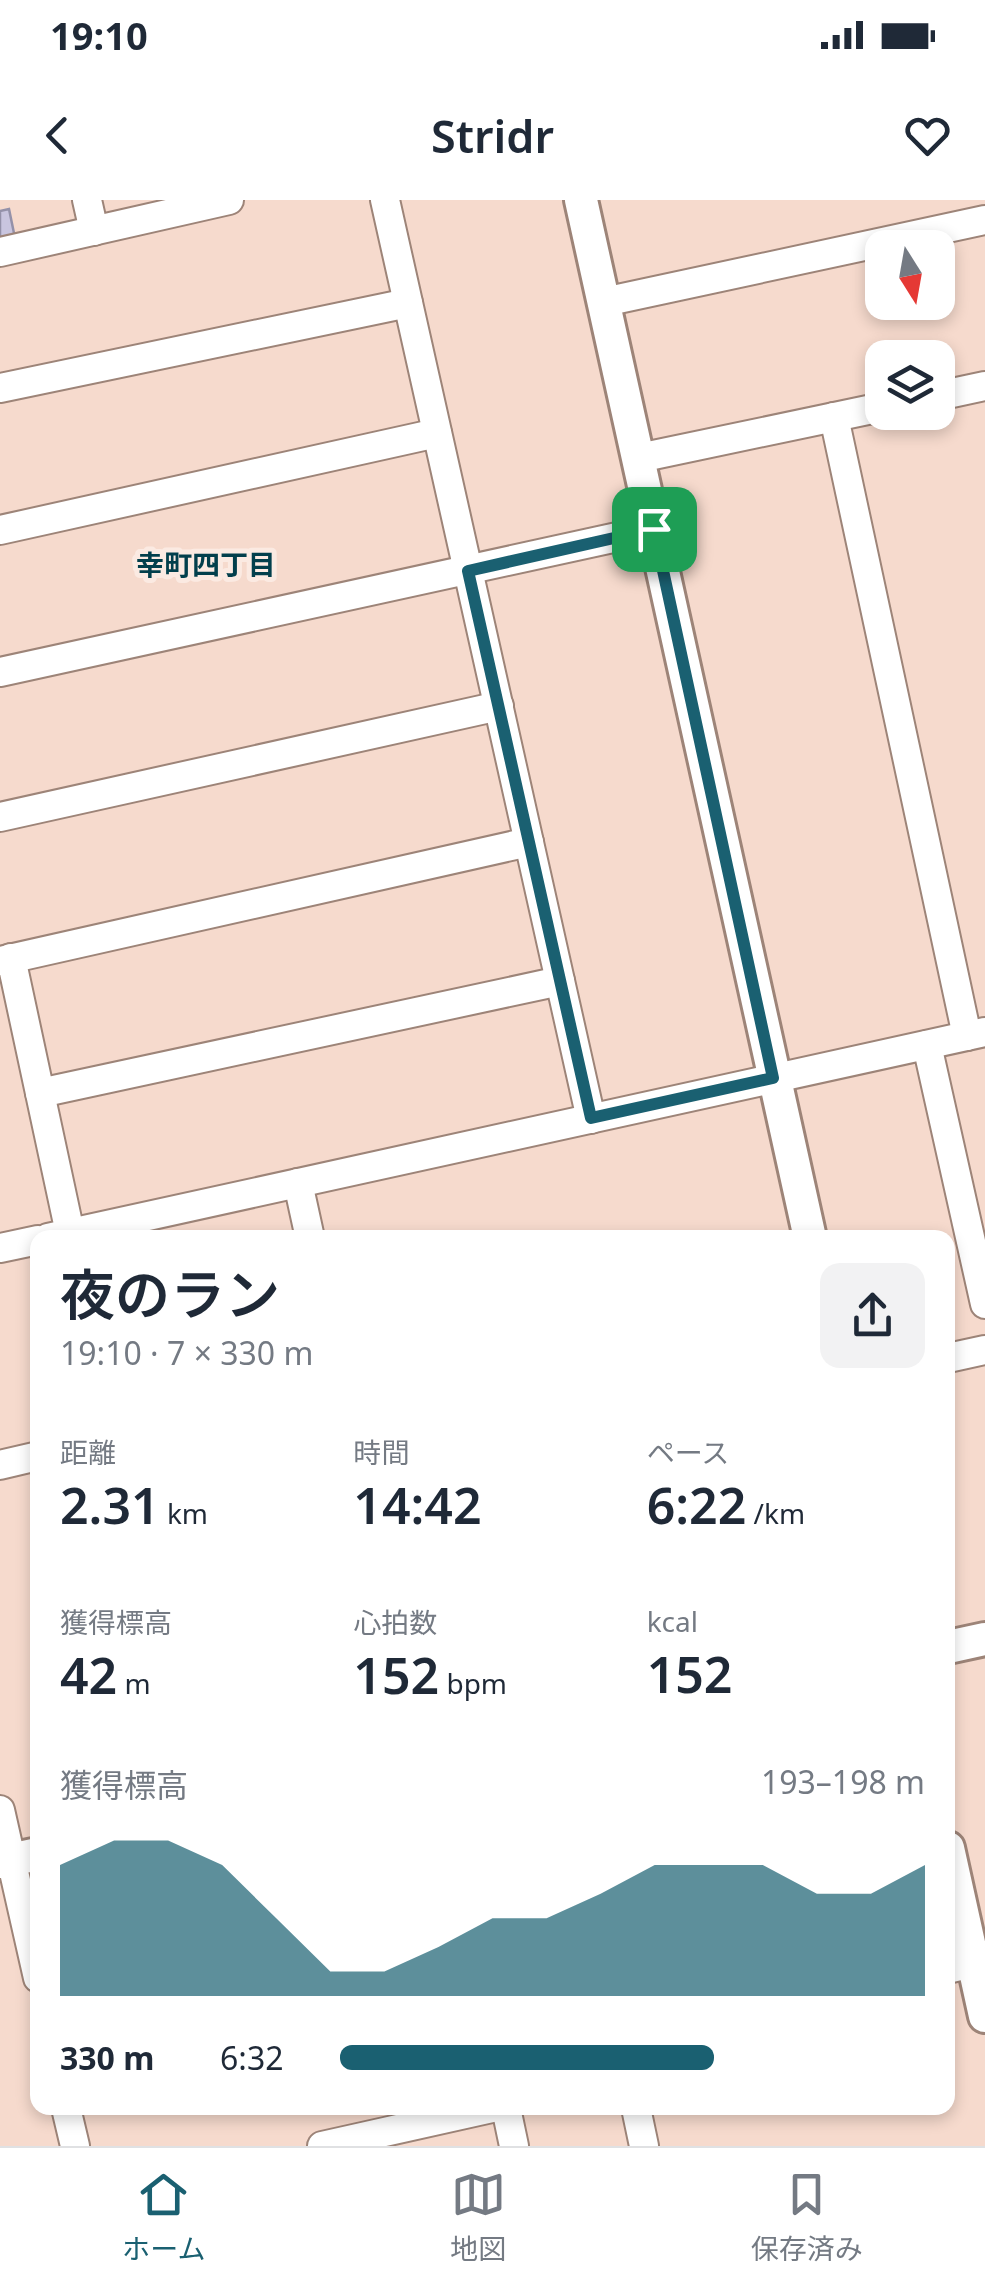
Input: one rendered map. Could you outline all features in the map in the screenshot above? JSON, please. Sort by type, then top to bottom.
[{"type":"street","points":[[87,200],[94,231]]},
{"type":"street","points":[[0,252],[230,200]]},
{"type":"street","points":[[385,200],[591,1118]]},
{"type":"street","points":[[581,200],[808,1230]]},
{"type":"street","points":[[604,302],[985,220]]},
{"type":"street","points":[[0,388],[408,303]]},
{"type":"street","points":[[955,392],[985,386]]},
{"type":"street","points":[[639,458],[865,411]]},
{"type":"street","points":[[82,1230],[976,1034],[834,418]]},
{"type":"street","points":[[0,530],[437,433]]},
{"type":"street","points":[[0,672],[654,529]]},
{"type":"street","points":[[0,817],[499,706]]},
{"type":"street","points":[[58,1230],[40,1093],[5,960],[530,842]]},
{"type":"street","points":[[40,1093],[560,981]]},
{"type":"street","points":[[927,1045],[985,1304]]},
{"type":"street","points":[[298,1183],[308,1230]]},
{"type":"street","points":[[0,1248],[30,1242]]},
{"type":"street","points":[[955,1356],[985,1350]]},
{"type":"street","points":[[0,1465],[30,1458]]},
{"type":"street","points":[[955,1645],[985,1639]]},
{"type":"street","points":[[0,1810],[16,1858],[30,1934]]},
{"type":"street","points":[[955,1883],[985,2016]]},
{"type":"street","points":[[67,2115],[69,2145]]},
{"type":"street","points":[[322,2146],[461,2115]]},
{"type":"street","points":[[507,2115],[514,2146]]},
{"type":"street","points":[[637,2115],[644,2146]]},
{"type":"building","points":[[9,209],[15,238],[0,242],[0,211]]},
{"type":"district","name":"幸町四丁目","points":[[206,564]]},
{"type":"route","points":[[654,529],[773,1078],[591,1118],[468,571],[654,529]]}]
